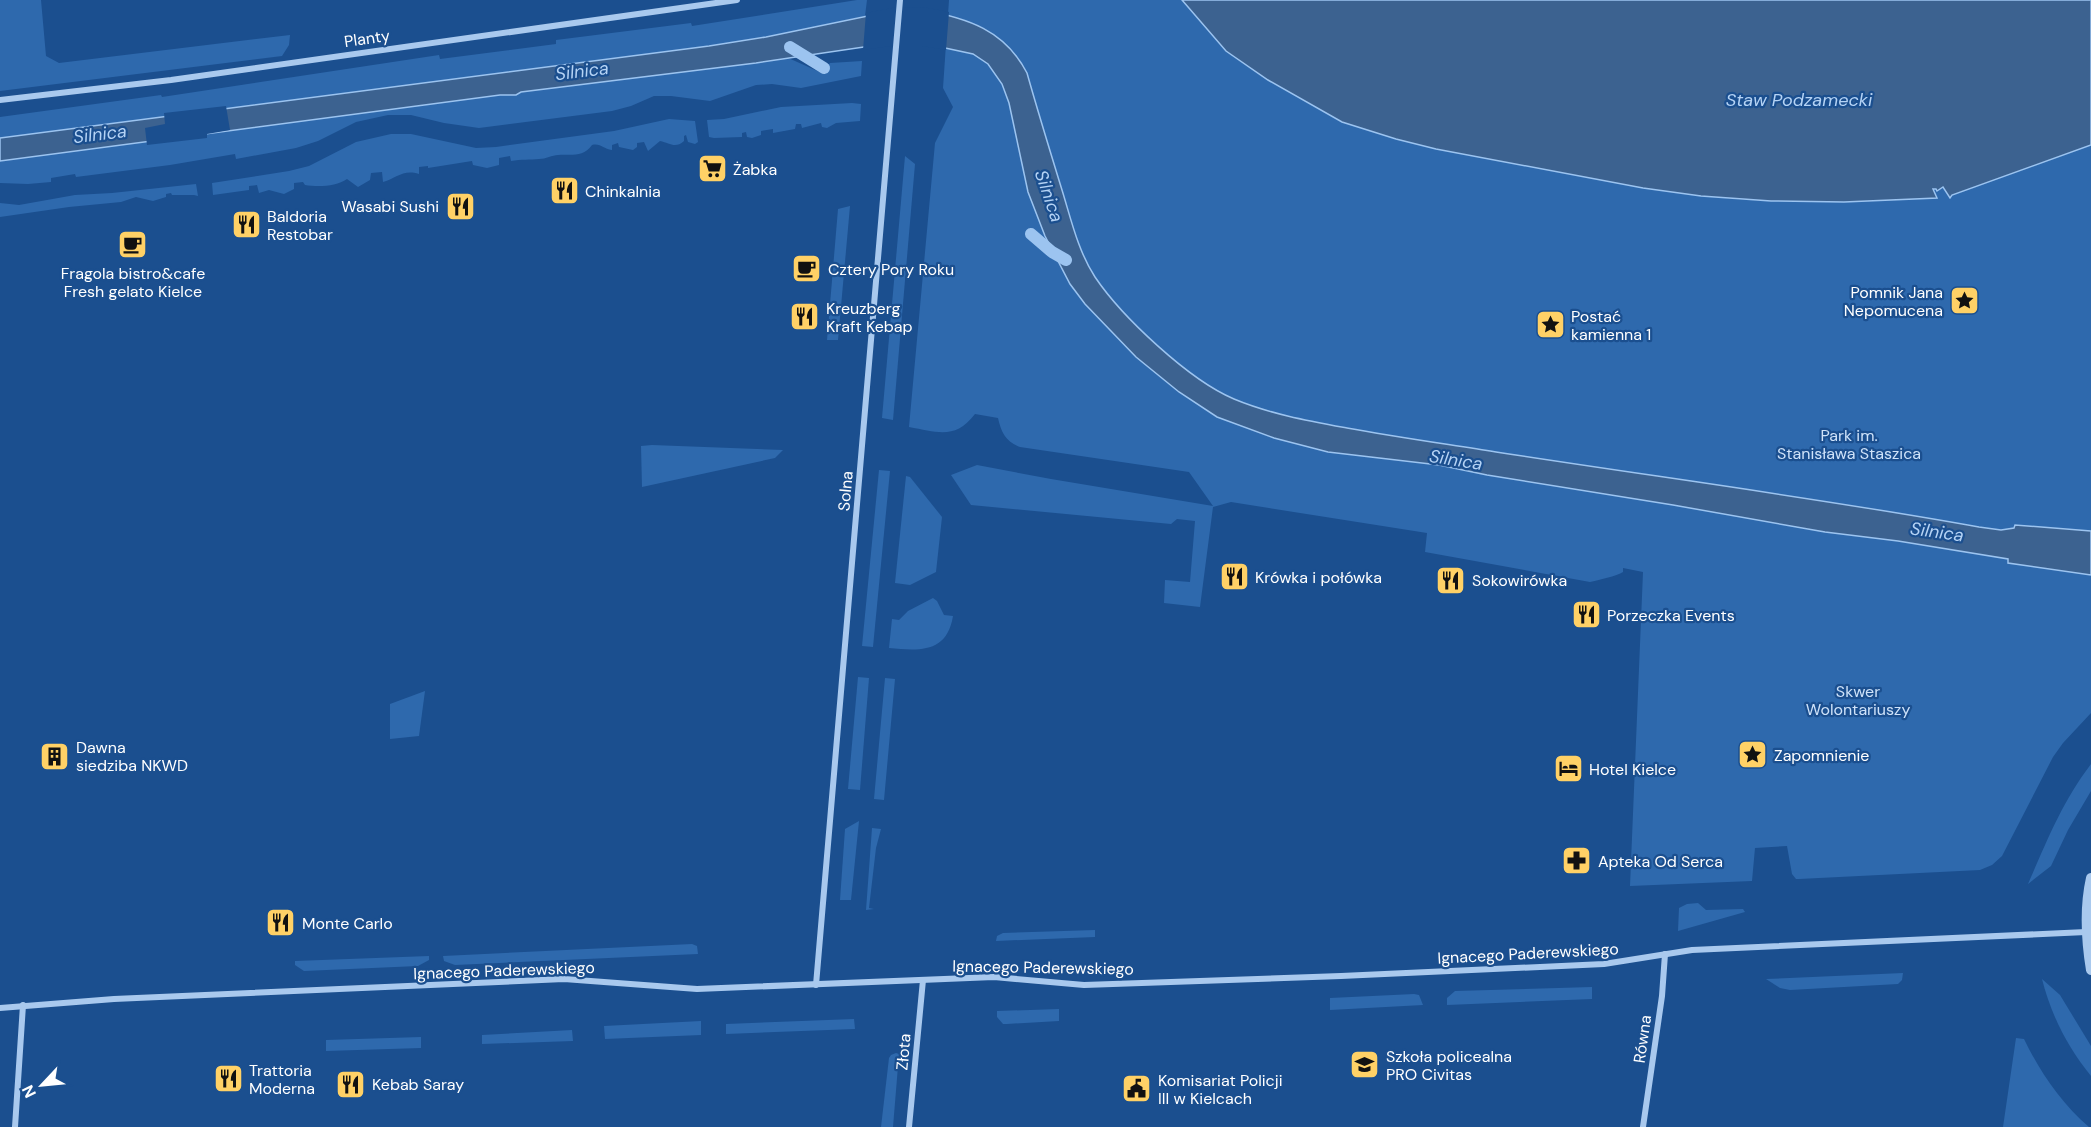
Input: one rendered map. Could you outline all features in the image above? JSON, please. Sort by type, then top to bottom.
[{"type":"street","name":"Planty","points":[[0,100],[171,80],[737,0]]},
{"type":"street","name":"Solna","points":[[816,985],[900,2]]},
{"type":"street","points":[[2091,878],[2086,906],[2085,932],[2091,970]]},
{"type":"street","name":"Ignacego Paderewskiego","points":[[0,1008],[302,990],[551,979],[602,980],[687,989],[994,977],[1084,985],[1341,976],[1604,963],[1692,950],[2085,932]]},
{"type":"street","name":"Równa","points":[[1643,1127],[1662,996],[1665,954]]},
{"type":"street","name":"Złota","points":[[909,1127],[923,980]]},
{"type":"street","points":[[15,1127],[23,1005]]},
{"type":"green space","points":[[0,0],[41,0],[46,56],[59,63],[290,35],[289,45],[282,56],[0,91]]},
{"type":"green space","points":[[867,0],[865,16],[766,37],[0,138],[0,117],[161,95],[162,97],[439,55],[440,59],[556,44],[556,40],[691,23],[692,26]]},
{"type":"green space","name":"Park im. Stanisława Staszica","points":[[949,0],[1182,0],[1226,51],[1268,80],[1396,139],[1436,149],[1643,188],[1771,201],[1936,189],[1937,191],[1943,187],[1952,195],[2091,145],[2091,713],[2053,757],[2002,856],[1992,865],[1980,870],[1796,879],[1792,874],[1787,846],[1755,848],[1752,881],[1630,886],[1643,572],[1623,568],[1623,572],[1590,582],[1425,552],[1427,533],[1231,502],[1213,507],[1200,607],[1164,603],[1165,580],[1190,582],[1195,521],[1177,519],[1171,524],[971,505],[951,475],[977,465],[1213,506],[1189,472],[1020,447],[1005,436],[998,418],[975,414],[960,428],[945,432],[909,427],[935,143],[953,107],[943,88]]},
{"type":"green space","points":[[786,57],[822,73],[830,63],[862,61],[861,76],[801,88],[772,84],[756,85],[710,101],[654,96],[612,111],[479,128],[411,115],[388,115],[356,122],[318,141],[296,148],[236,159],[235,154],[76,177],[75,174],[51,178],[51,182],[0,183],[0,161],[500,95],[516,95],[521,92]]},
{"type":"green space","points":[[861,104],[860,121],[836,123],[827,128],[822,127],[821,123],[802,128],[801,124],[796,124],[795,129],[773,133],[773,129],[761,131],[761,135],[752,138],[747,137],[746,132],[742,133],[742,137],[709,137],[707,120],[724,119],[781,107]]},
{"type":"green space","points":[[669,119],[695,121],[698,142],[695,144],[688,142],[686,135],[684,141],[678,145],[660,141],[648,151],[644,142],[637,143],[637,147],[633,150],[619,147],[618,143],[612,145],[612,150],[600,145],[592,145],[585,152],[576,155],[556,155],[542,159],[511,161],[510,156],[499,158],[499,165],[487,168],[473,165],[472,161],[428,168],[428,166],[419,167],[419,174],[404,173],[383,182],[382,172],[371,173],[370,180],[358,187],[347,179],[326,186],[305,185],[303,182],[294,183],[294,189],[284,194],[269,190],[259,193],[257,185],[249,186],[249,190],[213,195],[212,183],[309,166],[356,142],[391,134],[411,134],[476,148],[496,147],[614,131]]},
{"type":"green space","points":[[905,156],[915,164],[893,420],[882,418]]},
{"type":"green space","points":[[196,184],[198,196],[172,195],[171,193],[153,201],[136,197],[121,202],[0,217],[0,203],[19,205],[75,195]]},
{"type":"green space","points":[[850,206],[838,340],[827,340],[838,209]]},
{"type":"green space","points":[[641,446],[783,450],[775,458],[642,487]]},
{"type":"green space","points":[[879,470],[890,471],[873,647],[862,646]]},
{"type":"green space","points":[[906,476],[910,477],[942,517],[936,572],[910,585],[895,583]]},
{"type":"green space","points":[[933,598],[944,615],[953,616],[945,637],[930,647],[921,649],[889,648],[892,619],[899,620],[908,611]]},
{"type":"green space","points":[[858,677],[869,678],[860,790],[848,789]]},
{"type":"green space","points":[[885,678],[895,679],[884,800],[874,799]]},
{"type":"green space","points":[[425,691],[419,736],[390,739],[390,704]]},
{"type":"green space","points":[[2091,764],[2091,791],[2068,830],[2051,866],[2028,884],[2063,807]]},
{"type":"green space","points":[[859,821],[851,900],[840,900],[845,829]]},
{"type":"green space","points":[[872,828],[881,829],[876,848],[869,908],[874,909],[866,910]]},
{"type":"green space","points":[[1698,903],[1706,910],[1743,909],[1745,912],[1678,931],[1679,908],[1687,904]]},
{"type":"green space","points":[[1095,930],[1095,937],[996,941],[997,936],[1003,933]]},
{"type":"green space","points":[[692,944],[697,946],[698,954],[455,965],[444,961],[443,956]]},
{"type":"green space","points":[[429,956],[429,960],[418,966],[304,971],[295,965],[295,961]]},
{"type":"green space","points":[[1903,973],[1902,980],[1898,984],[1790,990],[1780,988],[1766,979]]},
{"type":"green space","points":[[2042,979],[2060,995],[2091,1046],[2091,1076],[2061,1031]]},
{"type":"green space","points":[[1592,987],[1592,999],[1447,1005],[1447,998],[1455,991]]},
{"type":"green space","points":[[1419,995],[1423,1005],[1330,1010],[1330,998]]},
{"type":"green space","points":[[1059,1009],[1059,1021],[1003,1024],[997,1017],[997,1011]]},
{"type":"green space","points":[[854,1019],[855,1029],[726,1034],[726,1024]]},
{"type":"green space","points":[[701,1021],[701,1035],[605,1039],[604,1026]]},
{"type":"green space","points":[[572,1030],[573,1041],[482,1044],[482,1035]]},
{"type":"green space","points":[[421,1037],[421,1048],[326,1051],[326,1040]]},
{"type":"green space","points":[[2016,1038],[2024,1039],[2052,1086],[2069,1108],[2089,1127],[2003,1127]]},
{"type":"green space","points":[[896,1053],[899,1054],[893,1127],[881,1127],[889,1058]]},
{"type":"water","name":"Staw Podzamecki","points":[[1182,0],[2091,0],[2091,145],[1952,195],[1950,198],[1943,187],[1937,191],[1933,189],[1937,198],[1844,202],[1771,201],[1701,196],[1643,188],[1436,149],[1342,122],[1268,80],[1226,51]]},
{"type":"water","name":"Silnica","points":[[923,10],[955,17],[983,28],[1008,46],[1018,58],[1027,73],[1076,235],[1095,277],[1139,328],[1177,363],[1216,390],[1234,399],[1262,409],[1318,423],[1979,527],[2001,530],[2014,528],[2015,525],[2091,531],[2091,575],[2008,563],[2008,559],[1825,532],[1439,465],[1328,452],[1274,438],[1217,417],[1179,392],[1136,357],[1085,304],[1070,284],[1045,236],[1028,192],[1009,103],[1002,84],[988,64],[973,54],[922,43],[891,43],[756,63],[521,92],[516,95],[500,95],[0,161],[0,138],[709,46],[766,37],[892,11]]},
{"type":"pier","points":[[923,7],[949,12],[946,50],[922,46],[891,46],[863,50],[866,13],[892,8]]},
{"type":"pier","points":[[226,106],[230,130],[207,134],[207,138],[147,145],[145,128],[165,124],[164,113]]},
{"type":"waterway","points":[[790,47],[824,68]]},
{"type":"waterway","points":[[1031,234],[1052,252],[1066,260]]},
{"type":"place","name":"Żabka","points":[[712,169]]},
{"type":"place","name":"Chinkalnia","points":[[564,191]]},
{"type":"place","name":"Wasabi Sushi","points":[[460,206]]},
{"type":"place","name":"Baldoria Restobar","points":[[246,225]]},
{"type":"place","name":"Fragola bistro&cafe Fresh gelato Kielce","points":[[133,245]]},
{"type":"place","name":"Cztery Pory Roku","points":[[807,269]]},
{"type":"place","name":"Pomnik Jana Nepomucena","points":[[1964,301]]},
{"type":"place","name":"Kreuzberg Kraft Kebap","points":[[805,317]]},
{"type":"place","name":"Postać kamienna 1","points":[[1550,325]]},
{"type":"place","name":"Krówka i połówka","points":[[1234,577]]},
{"type":"place","name":"Sokowirówka","points":[[1451,580]]},
{"type":"place","name":"Porzeczka Events","points":[[1586,615]]},
{"type":"place","name":"Zapomnienie","points":[[1753,755]]},
{"type":"place","name":"Dawna siedziba NKWD","points":[[55,756]]},
{"type":"place","name":"Hotel Kielce","points":[[1568,769]]},
{"type":"place","name":"Apteka Od Serca","points":[[1577,861]]},
{"type":"place","name":"Monte Carlo","points":[[281,923]]},
{"type":"place","name":"Szkoła policealna PRO Civitas","points":[[1365,1065]]},
{"type":"place","name":"Trattoria Moderna","points":[[228,1079]]},
{"type":"place","name":"Kebab Saray","points":[[351,1084]]},
{"type":"place","name":"Komisariat Policji III w Kielcach","points":[[1137,1089]]},
{"type":"park label","name":"Skwer Wolontariuszy","points":[[1858,700]]}]
